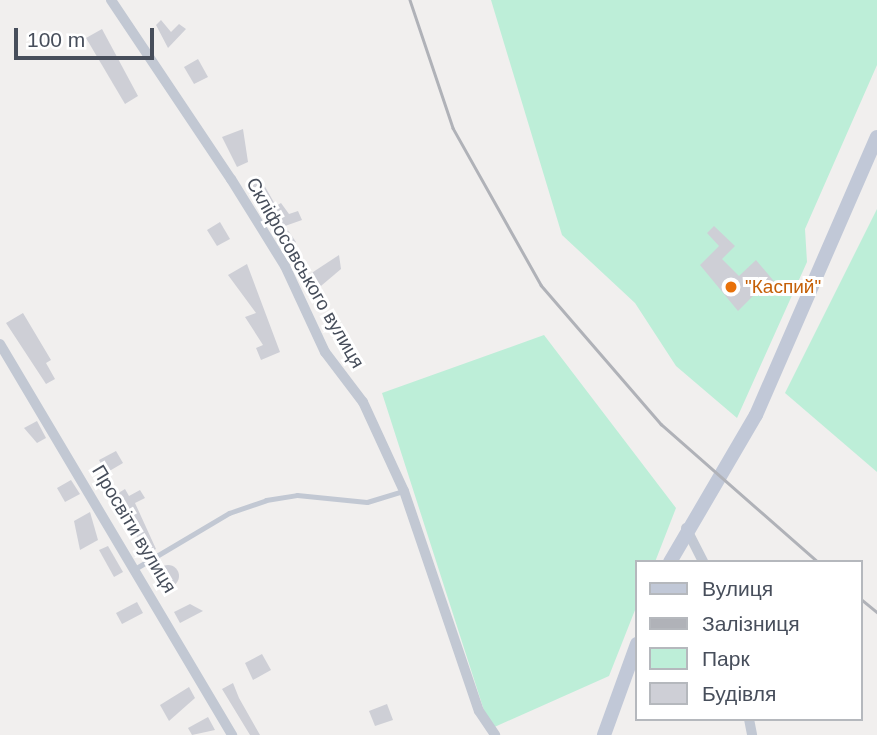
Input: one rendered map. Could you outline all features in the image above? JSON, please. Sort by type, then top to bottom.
[{"type":"main road","points":[[671,560],[686,528],[756,415],[877,137]]},
{"type":"main road","points":[[604,735],[636,647]]},
{"type":"street","name":"Скліфосовського вулиця","points":[[111,0],[285,266],[325,352],[363,402],[404,491],[479,711],[495,735]]},
{"type":"street","name":"Просвіти вулиця","points":[[0,344],[138,567],[232,735]]},
{"type":"street","points":[[686,528],[703,560]]},
{"type":"lane","points":[[138,567],[229,513],[267,500],[298,495],[368,502],[404,491]]},
{"type":"green space","points":[[491,0],[877,0],[877,65],[805,229],[807,262],[737,418],[676,366],[635,303],[562,235]]},
{"type":"green space","points":[[877,209],[877,472],[785,393]]},
{"type":"green space","points":[[544,335],[676,508],[656,560],[636,560],[636,608],[609,676],[490,729],[382,393]]},
{"type":"building","points":[[161,20],[171,32],[179,24],[186,29],[168,48],[156,25]]},
{"type":"building","points":[[102,29],[138,96],[125,104],[86,38]]},
{"type":"building","points":[[198,59],[208,77],[194,84],[184,67]]},
{"type":"building","points":[[243,129],[248,162],[237,167],[222,137]]},
{"type":"building","points":[[259,176],[276,206],[281,203],[289,214],[298,211],[302,220],[285,226],[296,242],[286,248],[249,182]]},
{"type":"building","points":[[220,222],[230,239],[217,246],[207,230]]},
{"type":"building","points":[[714,226],[735,246],[722,259],[739,276],[756,260],[778,286],[768,294],[762,287],[738,311],[700,265],[719,246],[707,233]]},
{"type":"building","points":[[339,255],[341,269],[315,291],[307,276]]},
{"type":"building","points":[[247,264],[280,352],[261,360],[256,348],[263,345],[245,317],[256,313],[228,275]]},
{"type":"building","points":[[23,313],[51,360],[46,363],[55,379],[46,384],[6,323]]},
{"type":"building","points":[[37,421],[46,438],[37,443],[24,428]]},
{"type":"building","points":[[116,451],[123,463],[106,473],[99,460]]},
{"type":"building","points":[[71,480],[80,494],[65,502],[57,488]]},
{"type":"building","points":[[125,489],[129,496],[140,490],[145,498],[135,503],[156,549],[146,554],[115,495]]},
{"type":"building","points":[[90,512],[98,540],[80,550],[74,521]]},
{"type":"building","points":[[108,546],[123,572],[114,577],[99,550]]},
{"type":"building","points":[[168,565],[178,572],[179,576],[172,586],[168,587],[158,580],[157,576],[164,566]]},
{"type":"building","points":[[137,602],[143,613],[122,624],[116,613]]},
{"type":"building","points":[[190,604],[203,611],[180,623],[174,612]]},
{"type":"building","points":[[262,654],[271,670],[253,680],[245,663]]},
{"type":"building","points":[[233,683],[260,735],[250,735],[222,689]]},
{"type":"building","points":[[189,687],[195,698],[169,721],[160,705]]},
{"type":"building","points":[[387,704],[393,720],[375,726],[369,711]]},
{"type":"building","points":[[208,717],[215,730],[192,735],[188,728]]},
{"type":"railway","points":[[410,0],[453,128],[541,285],[661,424],[816,560]]},
{"type":"railway","points":[[863,601],[877,612]]},
{"type":"place","name":"\"Каспий\"","points":[[731,287]]}]
